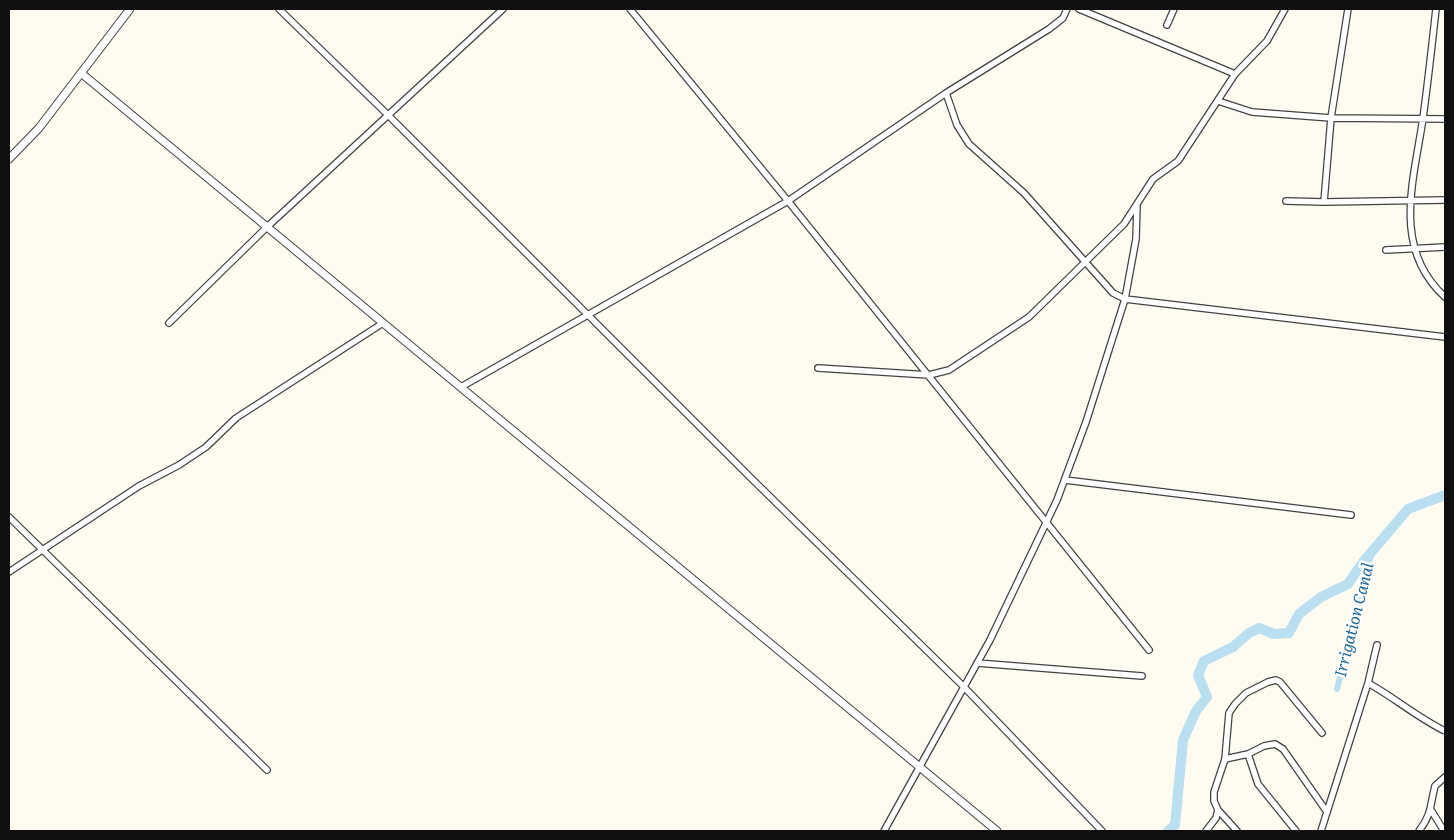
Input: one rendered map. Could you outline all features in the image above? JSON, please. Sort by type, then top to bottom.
[{"type":"street","points":[[9,159],[39,128],[130,9]]},
{"type":"street","points":[[279,9],[964,687],[1102,831]]},
{"type":"street","points":[[170,323],[267,226],[503,9]]},
{"type":"street","points":[[630,9],[929,375],[1149,650]]},
{"type":"street","points":[[461,387],[589,316],[788,201],[946,93],[1049,29],[1063,18],[1067,9]]},
{"type":"street","points":[[1079,9],[1235,74]]},
{"type":"street","points":[[1167,25],[1174,9]]},
{"type":"street","points":[[818,368],[929,375],[949,370],[1028,317],[1124,224],[1153,180],[1178,161],[1235,74],[1267,40],[1285,9]]},
{"type":"street","points":[[1324,202],[1331,118],[1348,9]]},
{"type":"street","points":[[1436,9],[1423,119],[1410,201],[1410,224],[1414,249],[1424,269],[1445,297]]},
{"type":"street","points":[[82,73],[997,831]]},
{"type":"street","points":[[946,93],[957,125],[970,144],[1024,193],[1113,293],[1125,299],[1445,337]]},
{"type":"street","points":[[1218,101],[1252,112],[1331,118],[1445,120]]},
{"type":"street","points":[[1286,200],[1324,202],[1445,200]]},
{"type":"street","points":[[884,831],[977,663],[1047,522],[1065,480],[1086,422],[1125,299],[1136,239],[1137,205]]},
{"type":"street","points":[[1386,250],[1445,247]]},
{"type":"street","points":[[9,572],[139,486],[186,461],[206,447],[236,418],[383,323]]},
{"type":"street","points":[[1065,480],[1351,515]]},
{"type":"street","points":[[9,517],[267,770]]},
{"type":"street","points":[[1321,831],[1368,684],[1377,645]]},
{"type":"street","points":[[977,663],[1142,676]]},
{"type":"street","points":[[1237,831],[1218,810],[1214,801],[1214,792],[1225,759],[1229,713],[1235,704],[1246,693],[1276,680],[1280,682],[1322,733]]},
{"type":"street","points":[[1368,684],[1387,694],[1428,723],[1445,731]]},
{"type":"street","points":[[1225,759],[1248,754],[1264,746],[1275,744],[1283,749],[1327,812]]},
{"type":"street","points":[[1248,754],[1258,784],[1296,831]]},
{"type":"street","points":[[1418,831],[1431,810],[1435,786],[1445,777]]},
{"type":"street","points":[[1206,831],[1216,818],[1218,810]]},
{"type":"street","points":[[1431,810],[1444,831]]},
{"type":"waterway","points":[[1168,831],[1175,825],[1183,740],[1196,711],[1207,697],[1198,675],[1204,661],[1233,647],[1249,633],[1259,628],[1274,634],[1289,633],[1299,614],[1321,597],[1348,584],[1363,562],[1408,509],[1445,495]]},
{"type":"waterway","name":"Irrigation Canal","points":[[1337,689],[1372,551]]}]
